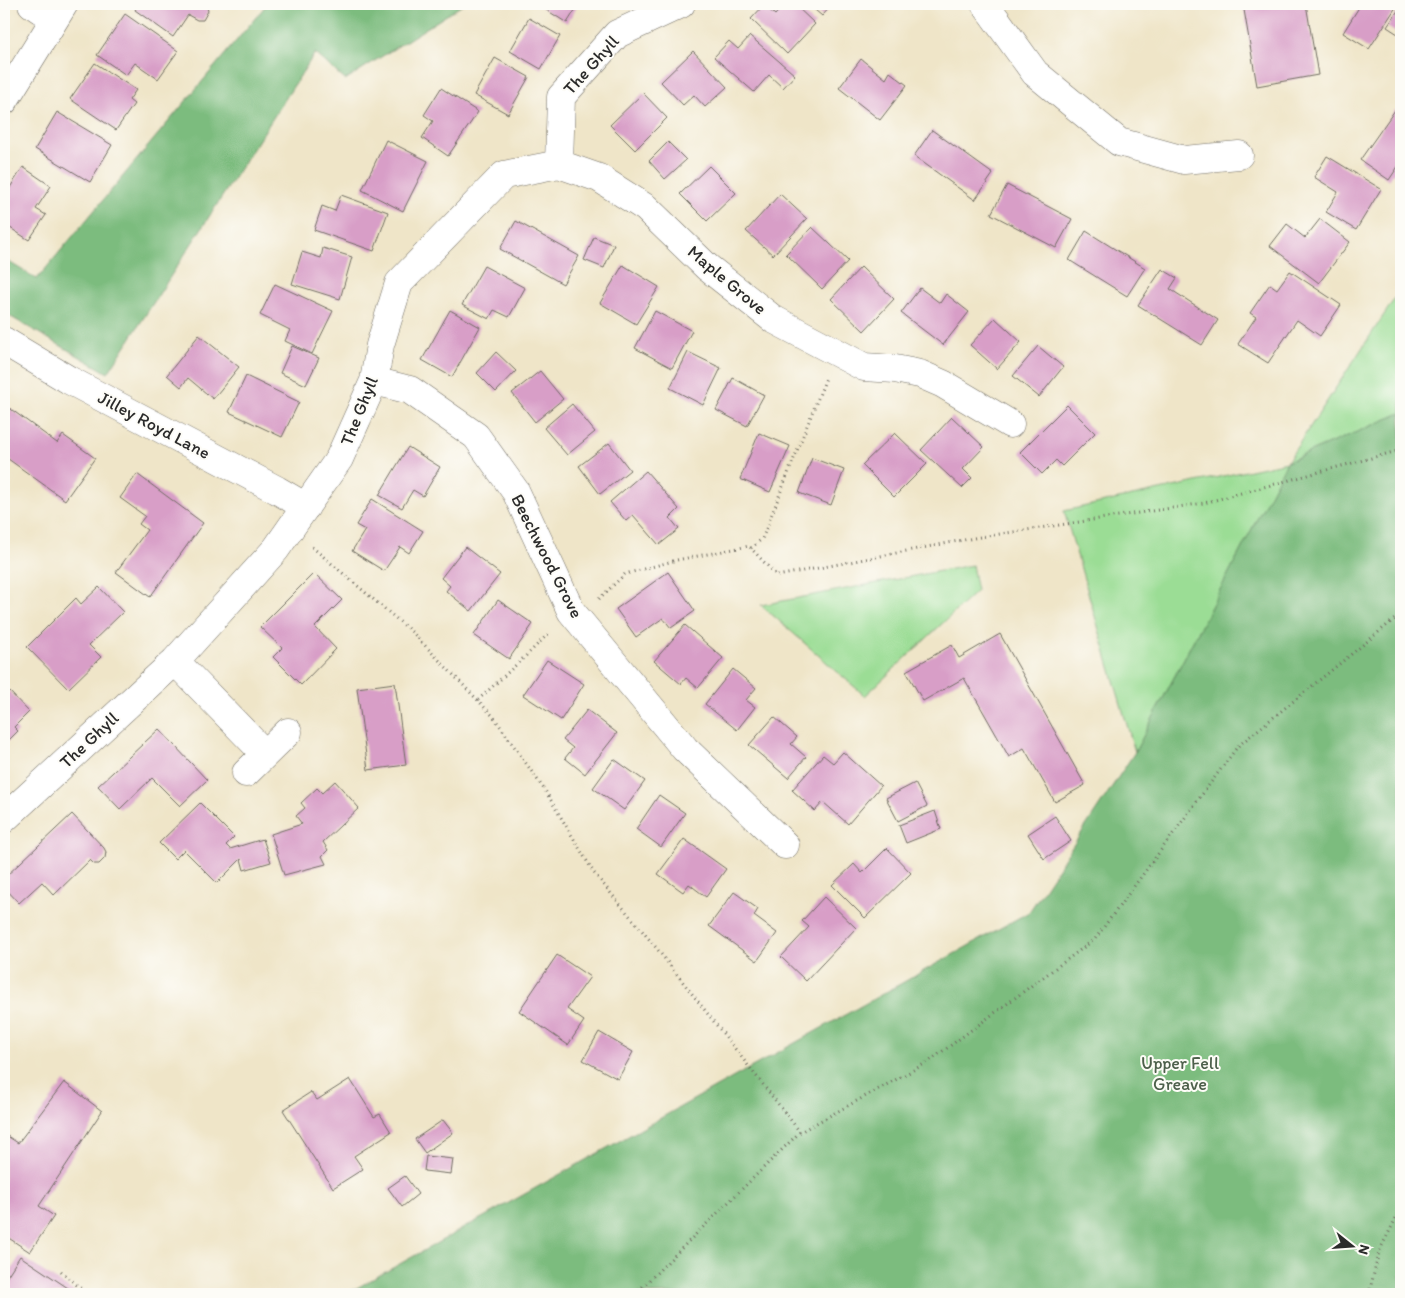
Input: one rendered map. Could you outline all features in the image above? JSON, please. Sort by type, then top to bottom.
[{"type":"street","points":[[4,101],[59,12],[32,4]]},
{"type":"street","name":"The Ghyll","points":[[4,819],[175,660],[276,549],[338,459],[374,381],[380,345],[399,283],[504,175],[560,164],[561,97],[617,34],[681,4]]},
{"type":"street","points":[[985,4],[1035,73],[1119,142],[1184,160],[1239,155]]},
{"type":"street","name":"Maple Grove","points":[[560,164],[599,178],[646,208],[707,266],[773,318],[864,367],[895,369],[920,374],[943,384],[1010,424]]},
{"type":"street","name":"Jilley Royd Lane","points":[[4,342],[69,380],[306,507]]},
{"type":"street","name":"Beechwood Grove","points":[[374,381],[410,390],[476,436],[516,492],[574,615],[685,749],[785,845]]},
{"type":"street","points":[[175,660],[256,763],[288,732]]},
{"type":"path","points":[[751,548],[762,539],[836,352]]},
{"type":"path","points":[[478,700],[530,652],[625,574],[677,560],[749,546],[777,576],[974,538],[1204,503],[1401,450]]},
{"type":"path","points":[[290,529],[413,633],[493,716],[546,792],[594,873],[654,945],[800,1132]]},
{"type":"path","points":[[635,1294],[800,1132],[928,1062],[1095,939],[1238,746],[1401,614]]},
{"type":"path","points":[[1369,1294],[1380,1252],[1401,1208]]},
{"type":"path","points":[[61,1270],[87,1294]]},
{"type":"green space","points":[[267,4],[464,4],[345,80],[315,53],[108,373],[4,313],[4,259],[37,279]]},
{"type":"green space","points":[[1401,289],[1401,413],[1287,462]]},
{"type":"green space","name":"Upper Fell Greave","points":[[1401,413],[1401,1294],[346,1294],[1029,912],[1135,752],[1287,462]]},
{"type":"green space","points":[[1287,462],[1135,752],[1064,511]]},
{"type":"green space","points":[[972,565],[977,591],[865,696],[761,605]]},
{"type":"building","points":[[139,4],[206,4],[208,11],[203,20],[197,20],[188,15],[173,37],[135,10]]},
{"type":"building","points":[[537,4],[579,4],[567,23]]},
{"type":"building","points":[[785,4],[794,4],[815,24],[787,54],[751,19],[764,5],[775,15]]},
{"type":"building","points":[[808,4],[833,4],[822,16]]},
{"type":"building","points":[[1243,4],[1306,4],[1318,75],[1257,86]]},
{"type":"building","points":[[1361,4],[1398,4],[1369,49],[1343,33]]},
{"type":"building","points":[[1401,6],[1401,36],[1387,27]]},
{"type":"building","points":[[125,14],[178,51],[158,79],[135,63],[126,75],[97,55]]},
{"type":"building","points":[[529,18],[560,36],[541,69],[510,51]]},
{"type":"building","points":[[750,36],[795,75],[783,88],[769,75],[754,92],[714,57],[729,41],[738,49]]},
{"type":"building","points":[[693,51],[727,87],[705,107],[694,95],[683,105],[661,82]]},
{"type":"building","points":[[495,58],[529,77],[508,114],[474,95]]},
{"type":"building","points":[[861,59],[886,79],[890,72],[907,85],[880,120],[839,88]]},
{"type":"building","points":[[95,63],[136,90],[129,100],[134,104],[116,130],[70,99]]},
{"type":"building","points":[[441,88],[478,112],[448,156],[422,138],[433,121],[424,115]]},
{"type":"building","points":[[643,93],[667,118],[635,150],[610,125]]},
{"type":"building","points":[[1395,110],[1401,114],[1401,162],[1389,180],[1360,160]]},
{"type":"building","points":[[57,112],[112,145],[90,182],[35,149]]},
{"type":"building","points":[[932,130],[993,174],[975,200],[914,156]]},
{"type":"building","points":[[386,140],[428,161],[403,211],[362,190]]},
{"type":"building","points":[[668,142],[686,160],[665,179],[649,161]]},
{"type":"building","points":[[1327,156],[1381,189],[1356,230],[1326,212],[1338,192],[1314,177]]},
{"type":"building","points":[[709,166],[736,193],[707,221],[680,194]]},
{"type":"building","points":[[23,167],[51,186],[36,209],[46,215],[29,240],[4,224],[4,197]]},
{"type":"building","points":[[1007,185],[1072,219],[1056,248],[991,214]]},
{"type":"building","points":[[780,194],[807,219],[773,255],[746,231]]},
{"type":"building","points":[[341,195],[388,212],[374,251],[314,230],[322,206],[335,211]]},
{"type":"building","points":[[1320,219],[1350,242],[1319,283],[1270,246],[1287,224],[1305,238]]},
{"type":"building","points":[[516,221],[579,256],[563,284],[500,249]]},
{"type":"building","points":[[812,227],[848,261],[822,289],[786,254]]},
{"type":"building","points":[[1086,231],[1145,268],[1127,296],[1069,260]]},
{"type":"building","points":[[594,237],[614,245],[604,268],[584,260]]},
{"type":"building","points":[[323,248],[352,257],[340,299],[292,284],[302,252],[321,258]]},
{"type":"building","points":[[623,265],[659,287],[636,324],[600,303]]},
{"type":"building","points":[[484,266],[525,288],[509,317],[494,310],[489,319],[462,305]]},
{"type":"building","points":[[861,267],[894,299],[864,331],[831,299]]},
{"type":"building","points":[[1162,269],[1177,278],[1170,289],[1218,320],[1202,345],[1138,305]]},
{"type":"building","points":[[1290,271],[1341,305],[1320,336],[1297,320],[1268,363],[1238,344],[1256,317],[1250,313],[1270,284],[1277,289]]},
{"type":"building","points":[[275,284],[333,311],[312,354],[285,341],[290,330],[260,315]]},
{"type":"building","points":[[920,288],[940,303],[946,294],[969,312],[943,345],[901,313]]},
{"type":"building","points":[[450,310],[480,327],[452,377],[422,360]]},
{"type":"building","points":[[655,311],[692,331],[672,368],[635,348]]},
{"type":"building","points":[[995,318],[1021,342],[997,369],[970,345]]},
{"type":"building","points":[[199,335],[239,367],[213,399],[188,378],[181,387],[167,375]]},
{"type":"building","points":[[292,346],[319,358],[306,385],[280,373]]},
{"type":"building","points":[[1038,346],[1063,367],[1039,397],[1013,376]]},
{"type":"building","points":[[496,352],[516,371],[496,392],[477,373]]},
{"type":"building","points":[[688,352],[721,368],[703,405],[670,388]]},
{"type":"building","points":[[540,371],[563,399],[535,422],[512,393]]},
{"type":"building","points":[[246,376],[299,402],[282,437],[229,412]]},
{"type":"building","points":[[733,378],[764,395],[747,426],[716,410]]},
{"type":"building","points":[[572,404],[595,432],[567,455],[544,428]]},
{"type":"building","points":[[1067,405],[1095,433],[1062,466],[1056,460],[1042,474],[1020,452]]},
{"type":"building","points":[[8,407],[57,443],[63,435],[95,458],[65,500],[4,456],[4,413]]},
{"type":"building","points":[[952,417],[984,447],[963,469],[972,478],[962,488],[921,450]]},
{"type":"building","points":[[759,433],[790,446],[770,492],[740,479]]},
{"type":"building","points":[[895,433],[927,464],[894,497],[862,465]]},
{"type":"building","points":[[609,443],[630,470],[600,494],[579,466]]},
{"type":"building","points":[[408,447],[440,467],[423,496],[413,490],[402,508],[379,495]]},
{"type":"building","points":[[812,458],[844,470],[831,505],[799,493]]},
{"type":"building","points":[[646,471],[679,509],[670,518],[679,529],[659,545],[633,515],[626,521],[610,502]]},
{"type":"building","points":[[137,474],[203,523],[150,597],[116,572],[147,530],[139,524],[145,516],[120,498]]},
{"type":"building","points":[[372,499],[423,531],[409,553],[400,547],[384,571],[352,551],[365,530],[356,525]]},
{"type":"building","points":[[465,547],[500,574],[471,611],[446,591],[450,586],[441,578]]},
{"type":"building","points":[[668,572],[695,611],[671,628],[663,618],[636,637],[616,609]]},
{"type":"building","points":[[314,573],[342,600],[315,627],[336,649],[301,685],[273,657],[282,648],[260,627]]},
{"type":"building","points":[[99,587],[123,612],[89,645],[101,657],[68,689],[27,647],[76,598],[81,604]]},
{"type":"building","points":[[498,600],[533,624],[509,659],[474,635]]},
{"type":"building","points":[[685,625],[723,658],[698,688],[686,678],[681,684],[654,661]]},
{"type":"building","points":[[1000,634],[1085,785],[1055,802],[1024,748],[1009,757],[964,678],[923,701],[906,671],[952,645],[959,658]]},
{"type":"building","points":[[547,660],[584,684],[561,720],[523,695]]},
{"type":"building","points":[[733,669],[756,688],[746,700],[755,707],[737,730],[705,704]]},
{"type":"building","points":[[395,683],[406,765],[368,770],[357,688]]},
{"type":"building","points":[[9,691],[29,712],[14,727],[18,731],[4,745],[4,696]]},
{"type":"building","points":[[587,710],[617,733],[585,774],[565,758],[573,748],[563,740]]},
{"type":"building","points":[[774,717],[797,737],[791,744],[806,757],[788,778],[749,745]]},
{"type":"building","points":[[159,729],[207,780],[180,806],[152,778],[120,809],[98,786]]},
{"type":"building","points":[[843,752],[881,786],[848,824],[823,802],[815,811],[792,790],[823,755],[833,763]]},
{"type":"building","points":[[614,759],[645,781],[624,810],[593,788]]},
{"type":"building","points":[[335,781],[359,808],[323,842],[328,850],[322,856],[326,864],[284,875],[271,834],[302,824],[296,816],[305,808],[301,803],[317,788],[322,793]]},
{"type":"building","points":[[915,783],[927,806],[898,821],[886,798]]},
{"type":"building","points":[[659,795],[685,813],[661,847],[636,829]]},
{"type":"building","points":[[200,803],[234,837],[226,845],[230,849],[263,839],[271,862],[244,870],[241,859],[217,883],[184,850],[175,859],[159,843]]},
{"type":"building","points":[[935,811],[941,829],[906,843],[899,825]]},
{"type":"building","points":[[72,814],[104,848],[106,852],[105,858],[99,864],[94,864],[90,860],[54,895],[42,882],[19,903],[4,887],[4,878]]},
{"type":"building","points":[[1055,816],[1071,841],[1044,859],[1028,834]]},
{"type":"building","points":[[684,839],[726,869],[706,897],[689,884],[683,892],[658,874]]},
{"type":"building","points":[[887,848],[911,873],[865,918],[832,885],[854,864],[862,873]]},
{"type":"building","points":[[734,892],[758,909],[754,916],[777,933],[757,961],[709,926]]},
{"type":"building","points":[[824,897],[856,928],[806,981],[781,957],[809,927],[802,921]]},
{"type":"building","points":[[557,955],[590,977],[567,1009],[584,1021],[568,1045],[519,1011]]},
{"type":"building","points":[[599,1032],[633,1052],[618,1079],[583,1060]]},
{"type":"building","points":[[350,1079],[374,1117],[380,1114],[391,1132],[354,1156],[363,1169],[333,1188],[283,1110],[311,1092],[317,1100]]},
{"type":"building","points":[[64,1082],[102,1111],[39,1206],[54,1216],[30,1252],[4,1235],[4,1134],[18,1143]]},
{"type":"building","points":[[443,1120],[453,1133],[425,1153],[415,1139]]},
{"type":"building","points":[[426,1156],[453,1159],[451,1174],[424,1171]]},
{"type":"building","points":[[405,1176],[418,1194],[402,1207],[388,1188]]},
{"type":"building","points":[[20,1256],[77,1294],[4,1294],[4,1281]]}]
